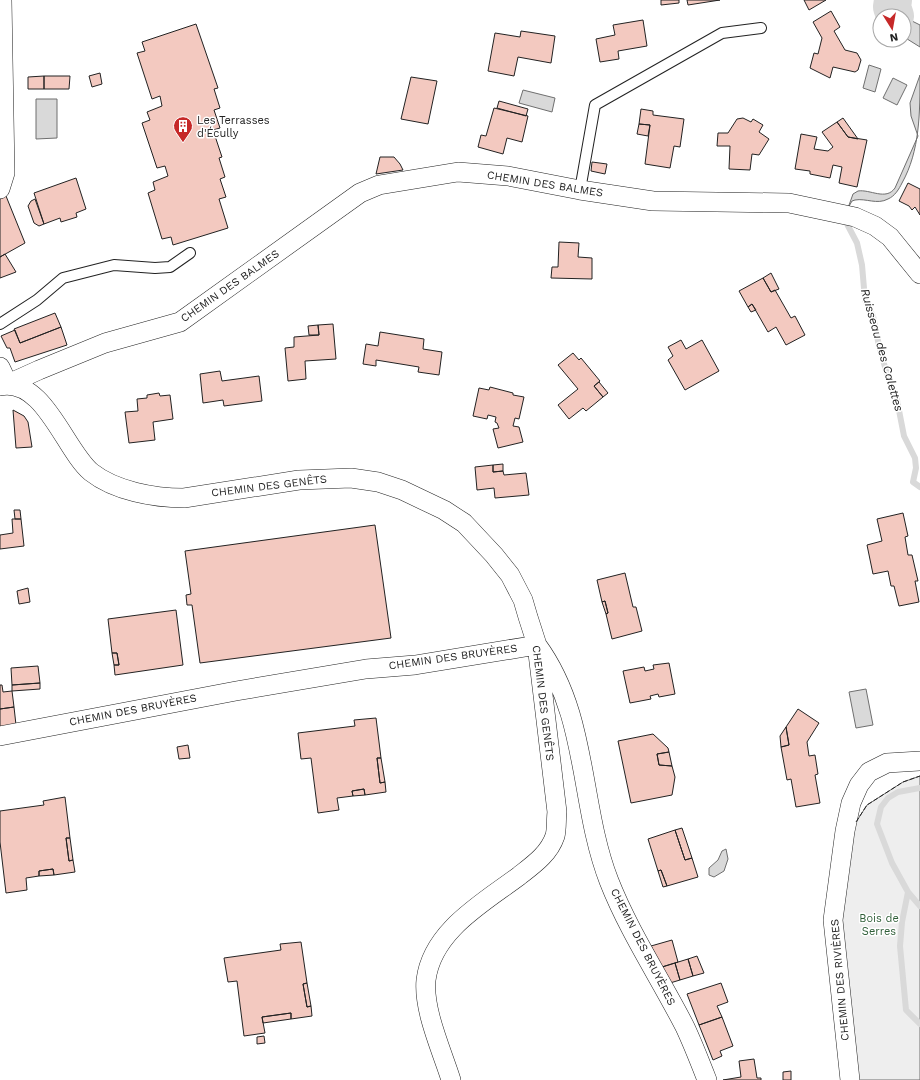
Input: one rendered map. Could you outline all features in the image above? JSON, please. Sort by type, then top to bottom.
[{"type":"street","points":[[0,189],[5,173],[2,0]]},
{"type":"street","name":"CHEMIN DES BALMES","points":[[2,375],[39,370],[105,343],[180,322],[360,193],[379,184],[458,172],[508,176],[580,190],[653,201],[790,203],[848,216],[874,226],[890,237],[920,274]]},
{"type":"street","name":"CHEMIN DES GENÊTS","points":[[2,375],[30,393],[42,404],[91,471],[133,492],[166,498],[184,498],[299,480],[351,478],[378,482],[402,490],[444,510],[464,523],[494,554],[510,575],[523,600],[537,645],[557,812],[555,835],[538,861],[456,925],[435,951],[426,981],[428,1004],[434,1031],[451,1080]]},
{"type":"street","name":"CHEMIN DES BRUYÈRES","points":[[0,736],[228,692],[366,669],[415,665],[537,645],[551,664],[566,698],[576,734],[599,846],[609,881],[632,929],[685,1028],[707,1080]]},
{"type":"street","name":"CHEMIN DES RIVIÈRES","points":[[850,1080],[833,920],[846,824],[851,803],[858,785],[869,772],[888,763],[920,761]]},
{"type":"lane","points":[[580,190],[595,105],[722,33],[761,28]]},
{"type":"lane","points":[[0,324],[37,300],[63,278],[114,265],[155,268],[170,267],[190,253]]},
{"type":"green space","name":"Bois de Serres","points":[[920,776],[920,1080],[853,1080],[837,921],[849,833],[867,805],[903,782]]},
{"type":"shaded area","points":[[912,21],[920,25],[920,47],[912,42]]},
{"type":"shaded area","points":[[869,65],[881,69],[875,92],[863,88]]},
{"type":"shaded area","points":[[920,75],[920,103],[917,134],[911,116],[910,103]]},
{"type":"shaded area","points":[[893,78],[907,85],[897,105],[883,98]]},
{"type":"shaded area","points":[[523,90],[555,98],[552,112],[519,103]]},
{"type":"shaded area","points":[[36,99],[57,99],[57,138],[36,139]]},
{"type":"shaded area","points":[[916,140],[908,171],[900,188],[895,194],[884,201],[855,200],[852,201],[848,208],[853,194],[858,191],[887,194],[895,188]]},
{"type":"shaded area","points":[[866,689],[873,725],[856,728],[849,692]]},
{"type":"shaded area","points":[[726,849],[728,859],[724,871],[714,877],[709,875],[709,868],[718,860],[722,851]]},
{"type":"building","points":[[661,0],[679,0],[679,3],[661,5]]},
{"type":"building","points":[[687,0],[720,0],[688,5]]},
{"type":"building","points":[[804,0],[826,0],[809,10]]},
{"type":"building","points":[[831,11],[840,27],[834,31],[845,50],[857,53],[861,60],[858,70],[855,72],[833,67],[830,78],[810,68],[814,53],[818,54],[822,38],[813,22]]},
{"type":"building","points":[[643,20],[647,46],[618,51],[619,59],[600,62],[596,39],[615,35],[613,25]]},
{"type":"building","name":"Les Terrasses d'Écully","points":[[196,24],[218,88],[214,89],[220,108],[214,110],[220,128],[213,130],[222,157],[219,158],[225,177],[220,179],[226,197],[219,199],[228,228],[173,245],[171,237],[162,239],[148,193],[155,190],[153,182],[168,176],[165,166],[157,168],[142,123],[150,120],[147,112],[162,106],[160,96],[152,99],[137,53],[145,51],[142,42]]},
{"type":"building","points":[[521,31],[555,36],[551,63],[518,57],[514,76],[488,71],[495,33],[520,37]]},
{"type":"building","points":[[100,73],[102,84],[92,87],[89,76]]},
{"type":"building","points":[[44,76],[70,76],[69,89],[44,89]]},
{"type":"building","points":[[44,76],[44,89],[28,89],[28,77]]},
{"type":"building","points":[[411,77],[437,81],[428,124],[401,119]]},
{"type":"building","points":[[499,101],[528,109],[526,116],[497,108]]},
{"type":"building","points":[[494,108],[528,116],[522,142],[507,138],[503,154],[478,147],[481,135],[486,136]]},
{"type":"building","points":[[641,109],[653,111],[653,115],[684,119],[680,147],[674,146],[670,168],[645,164],[650,125],[639,124]]},
{"type":"building","points":[[743,118],[751,122],[753,119],[763,125],[759,132],[769,139],[759,155],[752,154],[750,170],[729,169],[730,146],[717,146],[718,133],[728,133],[737,119]]},
{"type":"building","points":[[843,118],[858,139],[848,137],[837,122]]},
{"type":"building","points":[[837,122],[848,137],[867,140],[857,187],[839,183],[842,167],[833,165],[830,178],[810,174],[810,171],[795,169],[801,134],[817,137],[814,149],[828,151],[833,147],[822,132]]},
{"type":"building","points":[[639,124],[650,125],[648,136],[637,134]]},
{"type":"building","points":[[380,157],[394,157],[403,170],[376,174]]},
{"type":"building","points":[[592,162],[607,164],[605,174],[591,171]]},
{"type":"building","points":[[76,178],[86,209],[76,213],[77,217],[61,222],[60,218],[44,224],[34,193]]},
{"type":"building","points":[[908,183],[920,189],[920,215],[915,207],[912,210],[909,206],[899,201]]},
{"type":"building","points":[[6,196],[25,243],[0,257],[0,199]]},
{"type":"building","points":[[35,199],[44,224],[39,226],[34,223],[28,206],[31,201]]},
{"type":"building","points":[[559,242],[579,243],[578,257],[592,258],[592,279],[551,278],[552,267],[558,267]]},
{"type":"building","points":[[5,254],[16,272],[0,278],[0,257]]},
{"type":"building","points":[[771,273],[779,289],[771,292],[763,278]]},
{"type":"building","points":[[763,278],[771,292],[775,290],[791,318],[795,316],[805,335],[786,345],[776,327],[768,332],[752,304],[748,307],[739,291]]},
{"type":"building","points":[[752,304],[756,310],[751,312],[748,307]]},
{"type":"building","points":[[55,313],[61,327],[20,343],[14,329]]},
{"type":"building","points":[[333,324],[336,359],[305,361],[306,379],[288,381],[285,348],[294,347],[294,337],[319,335],[318,325]]},
{"type":"building","points":[[318,325],[319,335],[309,335],[308,326]]},
{"type":"building","points":[[61,327],[67,345],[15,362],[10,348],[7,348],[1,336],[15,330],[20,343]]},
{"type":"building","points":[[380,332],[424,339],[423,349],[442,352],[439,375],[418,372],[419,367],[376,360],[376,366],[363,364],[366,344],[378,346]]},
{"type":"building","points":[[681,340],[686,349],[702,340],[719,371],[685,390],[668,360],[673,356],[668,347]]},
{"type":"building","points":[[573,353],[579,360],[581,358],[600,381],[594,386],[603,397],[586,411],[583,408],[569,419],[558,405],[578,389],[558,365]]},
{"type":"building","points":[[220,371],[222,381],[259,376],[262,401],[224,406],[223,400],[203,403],[200,374]]},
{"type":"building","points":[[599,382],[608,393],[603,397],[594,386]]},
{"type":"building","points":[[490,387],[524,397],[519,419],[515,418],[513,426],[519,427],[523,442],[498,448],[493,429],[499,428],[495,422],[496,417],[488,415],[487,419],[473,416],[479,388],[489,390]]},
{"type":"building","points":[[159,393],[160,396],[170,395],[173,419],[153,422],[155,440],[129,443],[125,412],[138,411],[137,399],[147,398],[147,395]]},
{"type":"building","points":[[13,410],[24,416],[28,422],[32,447],[16,448]]},
{"type":"building","points":[[503,464],[503,471],[493,472],[493,465]]},
{"type":"building","points":[[493,465],[493,472],[503,471],[504,475],[526,473],[529,495],[495,498],[494,488],[477,490],[475,467]]},
{"type":"building","points":[[14,510],[20,510],[21,519],[15,519]]},
{"type":"building","points":[[903,513],[908,536],[905,537],[908,555],[912,555],[918,581],[915,581],[919,602],[899,606],[894,586],[891,586],[888,571],[873,574],[867,545],[882,541],[877,519]]},
{"type":"building","points":[[12,519],[21,519],[24,546],[0,549],[0,535],[13,533]]},
{"type":"building","points":[[375,525],[391,638],[200,663],[192,605],[187,605],[186,595],[191,594],[185,551]]},
{"type":"building","points":[[625,573],[633,607],[636,607],[642,631],[612,639],[606,614],[608,613],[605,601],[602,602],[597,580]]},
{"type":"building","points":[[28,588],[30,602],[19,604],[17,591]]},
{"type":"building","points":[[605,601],[608,613],[606,614],[602,602]]},
{"type":"building","points":[[176,610],[183,665],[115,675],[114,665],[119,665],[117,653],[112,653],[108,619]]},
{"type":"building","points":[[112,653],[117,653],[119,665],[114,665]]},
{"type":"building","points":[[669,663],[675,694],[659,697],[658,694],[650,696],[651,699],[630,703],[623,671],[644,667],[645,671],[654,669],[653,665]]},
{"type":"building","points":[[38,666],[40,683],[12,685],[11,668]]},
{"type":"building","points":[[40,683],[40,689],[12,691],[12,685]]},
{"type":"building","points":[[0,685],[2,685],[3,692],[12,691],[14,707],[0,709]]},
{"type":"building","points":[[14,707],[16,725],[0,728],[0,709]]},
{"type":"building","points":[[798,709],[819,723],[807,742],[809,756],[815,755],[818,774],[815,775],[820,803],[796,807],[791,779],[787,780],[781,747],[789,745],[786,727]]},
{"type":"building","points":[[376,718],[381,758],[377,758],[380,783],[385,782],[386,792],[365,795],[364,789],[352,791],[353,796],[337,798],[339,810],[318,813],[311,758],[301,759],[298,733],[355,726],[354,720]]},
{"type":"building","points":[[786,727],[789,745],[781,747],[780,736]]},
{"type":"building","points":[[653,734],[668,748],[669,752],[657,754],[659,765],[672,766],[675,777],[672,795],[631,803],[618,741]]},
{"type":"building","points":[[188,745],[190,758],[179,759],[177,747]]},
{"type":"building","points":[[669,752],[672,766],[659,765],[657,754]]},
{"type":"building","points":[[377,758],[381,758],[385,782],[380,783]]},
{"type":"building","points":[[364,789],[365,795],[353,796],[352,791]]},
{"type":"building","points":[[65,797],[70,838],[66,838],[69,861],[73,860],[75,872],[54,875],[53,869],[39,871],[39,876],[26,878],[27,890],[6,893],[0,842],[0,811],[44,805],[43,801]]},
{"type":"building","points":[[682,828],[692,858],[685,860],[675,830]]},
{"type":"building","points":[[675,830],[685,860],[692,858],[698,877],[667,886],[661,870],[658,871],[648,839]]},
{"type":"building","points":[[66,838],[70,838],[73,860],[69,861]]},
{"type":"building","points":[[53,869],[54,875],[39,876],[39,871]]},
{"type":"building","points":[[661,870],[667,886],[663,887],[658,871]]},
{"type":"building","points":[[672,940],[678,962],[662,967],[651,946]]},
{"type":"building","points":[[301,942],[307,983],[303,984],[307,1007],[311,1006],[312,1016],[291,1019],[291,1013],[262,1017],[265,1033],[244,1036],[237,981],[228,982],[224,958],[281,950],[280,944]]},
{"type":"building","points":[[697,956],[704,973],[693,976],[688,959]]},
{"type":"building","points":[[688,959],[693,976],[680,980],[675,963]]},
{"type":"building","points":[[675,963],[680,980],[670,983],[662,967]]},
{"type":"building","points":[[307,983],[311,1006],[307,1007],[303,984]]},
{"type":"building","points":[[721,983],[728,1002],[717,1006],[722,1017],[699,1025],[687,994]]},
{"type":"building","points":[[291,1013],[291,1019],[263,1023],[262,1017]]},
{"type":"building","points":[[722,1017],[733,1046],[720,1051],[722,1056],[713,1060],[699,1025]]},
{"type":"building","points":[[264,1036],[265,1043],[257,1044],[257,1037]]},
{"type":"building","points":[[754,1059],[757,1078],[761,1078],[761,1080],[723,1080],[741,1077],[739,1061]]},
{"type":"building","points":[[791,1071],[791,1080],[783,1080],[783,1072]]},
{"type":"waterway","points":[[892,8],[893,0]]},
{"type":"waterway","name":"Ruisseau des Calettes","points":[[847,219],[846,222],[857,243],[862,265],[865,300],[873,316],[879,346],[889,381],[896,395],[904,436],[915,458],[916,468],[913,482],[920,487]]},
{"type":"waterway","name":"Ruisseau des Calettes","points":[[920,788],[898,792],[888,798],[881,807],[877,824],[892,863],[908,892],[920,906]]},
{"type":"waterway","points":[[908,892],[902,922],[900,946],[906,1010],[920,1024]]},
{"type":"fence","points":[[856,822],[867,805],[903,782],[920,776]]},
{"type":"place","name":"Les Terrasses d'Écully","points":[[183,143]]}]
